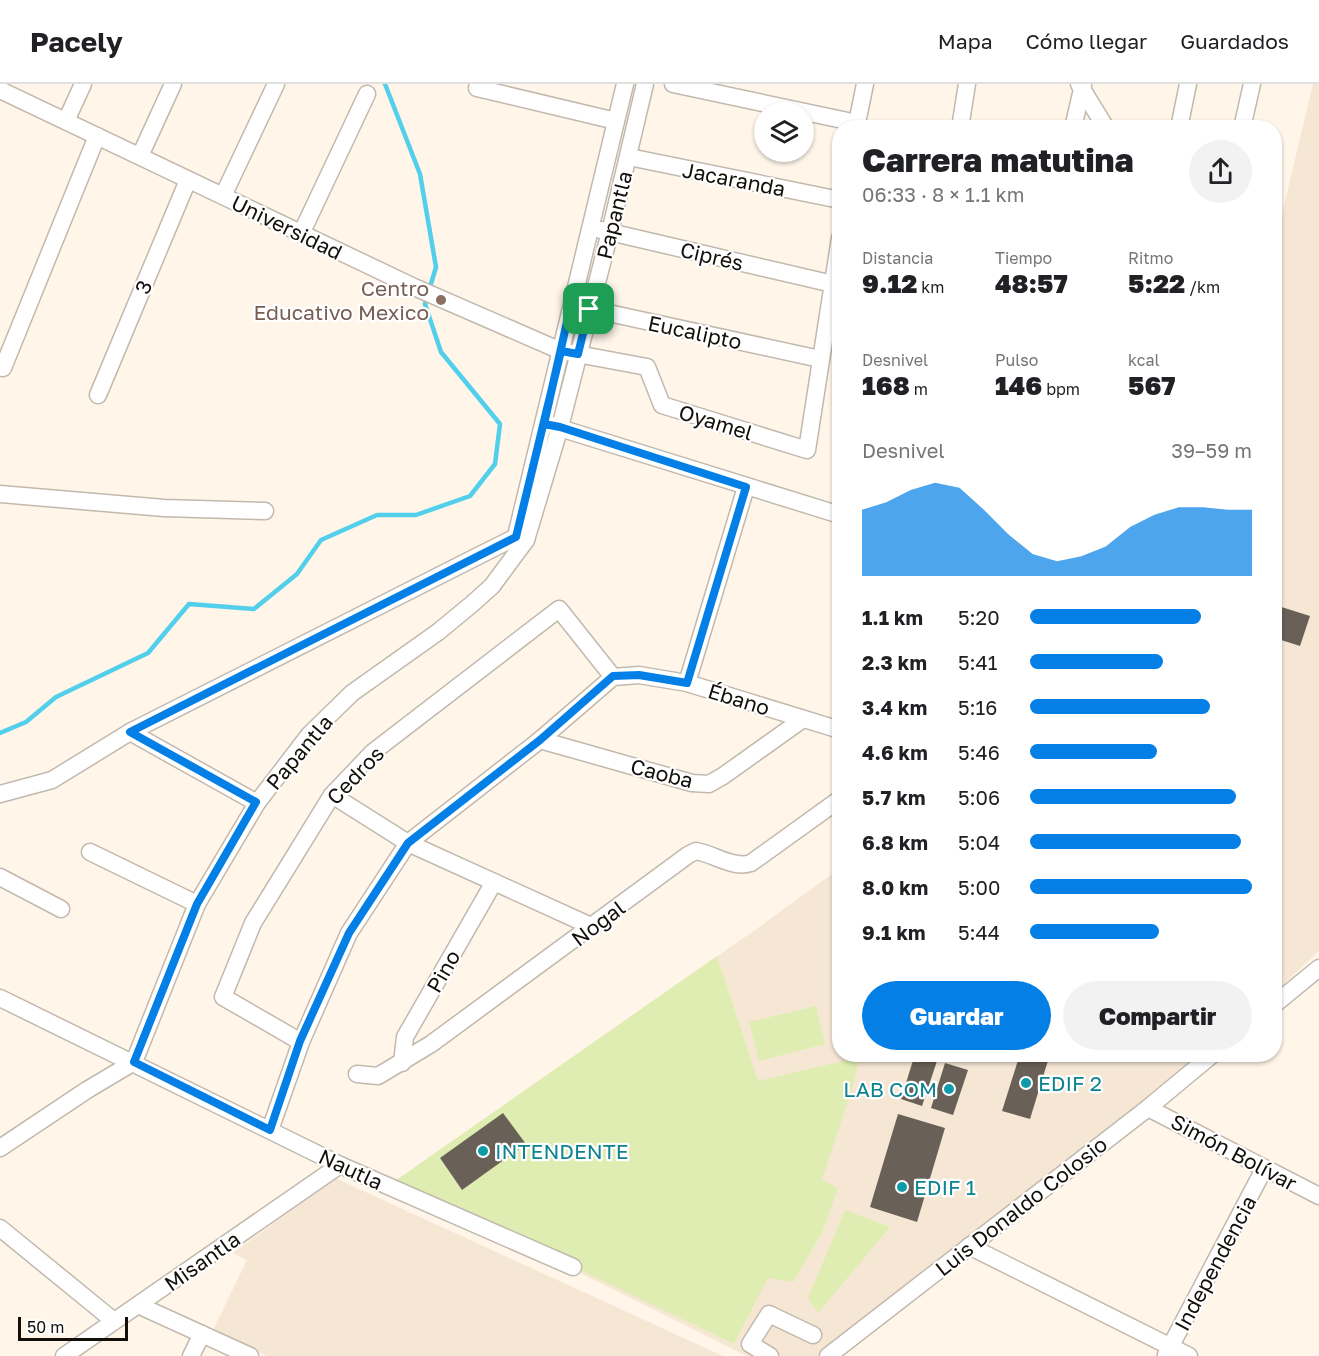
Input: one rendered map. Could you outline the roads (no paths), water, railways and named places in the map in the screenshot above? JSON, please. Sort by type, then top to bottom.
[{"type":"street","points":[[66,121],[83,84]]},
{"type":"street","points":[[140,156],[173,84]]},
{"type":"street","points":[[223,196],[276,84]]},
{"type":"street","name":"Papantla","points":[[552,426],[561,351],[571,304],[625,84]]},
{"type":"street","name":"Papantla","points":[[134,1062],[197,904],[256,802],[309,735],[352,693],[438,632],[492,586],[520,543],[552,426],[578,354],[629,157],[645,84]]},
{"type":"street","points":[[673,84],[834,120]]},
{"type":"street","points":[[857,120],[865,84]]},
{"type":"street","points":[[961,120],[967,84]]},
{"type":"street","points":[[1181,120],[1188,84]]},
{"type":"street","points":[[1244,120],[1252,84]]},
{"type":"street","points":[[1075,120],[1081,87]]},
{"type":"street","points":[[1081,87],[1101,120]]},
{"type":"street","points":[[477,88],[616,121]]},
{"type":"street","name":"Universidad","points":[[0,90],[414,287],[561,351],[578,354]]},
{"type":"street","points":[[301,234],[367,94]]},
{"type":"street","points":[[3,368],[97,136]]},
{"type":"street","name":"Jacaranda","points":[[629,157],[832,198]]},
{"type":"street","name":"3","points":[[98,395],[188,180]]},
{"type":"street","name":"Ciprés","points":[[591,228],[832,284]]},
{"type":"street","points":[[820,359],[832,290]]},
{"type":"street","name":"Eucalipto","points":[[571,304],[820,359]]},
{"type":"street","name":"Oyamel","points":[[578,354],[647,367],[662,405],[807,450],[820,359]]},
{"type":"street","points":[[552,426],[832,513]]},
{"type":"street","points":[[687,683],[746,487]]},
{"type":"street","points":[[0,494],[164,508],[265,511]]},
{"type":"street","points":[[0,794],[52,780],[130,732],[480,555],[520,543]]},
{"type":"street","points":[[480,555],[489,564],[492,586]]},
{"type":"street","name":"Cedros","points":[[300,1041],[223,997],[253,923],[332,795],[373,752],[559,609],[613,676]]},
{"type":"street","name":"Ébano","points":[[613,676],[639,675],[687,683],[832,728]]},
{"type":"street","points":[[270,1130],[300,1041],[349,933],[408,843],[540,740],[613,676]]},
{"type":"street","name":"Caoba","points":[[540,740],[693,783],[709,784],[803,719]]},
{"type":"street","points":[[130,732],[256,802]]},
{"type":"street","points":[[332,795],[408,843],[592,927]]},
{"type":"street","name":"Nogal","points":[[357,1074],[378,1076],[431,1044],[688,855],[696,851],[735,864],[751,863],[832,805]]},
{"type":"street","points":[[90,852],[197,904]]},
{"type":"street","points":[[0,877],[61,909]]},
{"type":"street","name":"Pino","points":[[402,1063],[405,1037],[494,882]]},
{"type":"street","points":[[1282,998],[1319,968]]},
{"type":"street","name":"Nautla","points":[[0,998],[340,1165],[573,1267]]},
{"type":"street","points":[[0,1148],[87,1090],[134,1062]]},
{"type":"street","name":"Luis Donaldo Colosio","points":[[828,1356],[1148,1108],[1203,1062]]},
{"type":"street","name":"Simón Bolívar","points":[[1148,1108],[1319,1196]]},
{"type":"street","name":"Misantla","points":[[64,1356],[340,1165]]},
{"type":"street","name":"Independencia","points":[[1168,1352],[1264,1169]]},
{"type":"street","points":[[0,1227],[114,1321]]},
{"type":"street","points":[[969,1246],[1168,1352],[1189,1356]]},
{"type":"street","points":[[138,1305],[250,1356]]},
{"type":"street","points":[[770,1356],[750,1344],[769,1314],[813,1335]]},
{"type":"street","points":[[191,1356],[202,1334]]},
{"type":"waterway","points":[[0,733],[26,722],[56,697],[148,653],[189,604],[254,609],[297,574],[321,540],[377,515],[416,515],[470,496],[495,464],[500,424],[441,352],[425,304],[436,267],[420,174],[385,84]]},
{"type":"place","name":"Centro Educativo Mexico","points":[[441,300]]},
{"type":"place","name":"EDIF 2","points":[[1026,1083]]},
{"type":"place","name":"LAB COM","points":[[949,1089]]},
{"type":"place","name":"INTENDENTE","points":[[483,1151]]},
{"type":"place","name":"EDIF 1","points":[[902,1187]]}]
